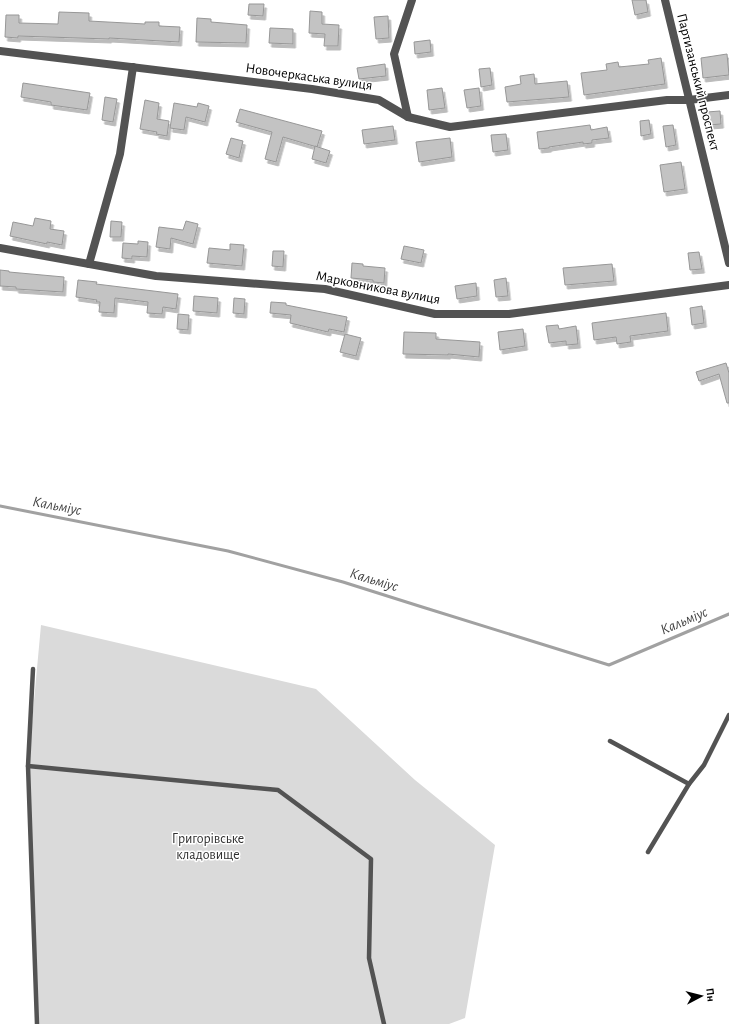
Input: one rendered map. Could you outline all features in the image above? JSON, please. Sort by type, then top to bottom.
[{"type":"street","name":"Партизанський проспект","points":[[665,0],[729,263]]},
{"type":"street","points":[[408,117],[394,54],[414,1]]},
{"type":"street","name":"Новочеркаська вулиця","points":[[0,51],[312,89],[379,100],[408,117],[450,127],[667,100],[689,100],[729,96]]},
{"type":"street","points":[[89,264],[120,154],[133,67]]},
{"type":"street","name":"Марковникова вулиця","points":[[0,248],[156,276],[325,289],[435,314],[509,314],[729,285]]},
{"type":"lane","points":[[33,669],[28,766],[37,1024]]},
{"type":"lane","points":[[648,852],[689,784],[704,765],[729,715]]},
{"type":"lane","points":[[610,741],[689,784]]},
{"type":"lane","points":[[28,766],[278,790],[371,859],[369,958],[384,1024]]},
{"type":"green space","name":"Григорівське кладовище","points":[[41,625],[316,689],[415,780],[495,845],[465,1018],[449,1024],[37,1024],[28,766]]},
{"type":"building","points":[[632,0],[646,0],[648,12],[635,15]]},
{"type":"building","points":[[249,4],[264,4],[263,16],[248,15]]},
{"type":"building","points":[[310,11],[322,12],[322,24],[339,25],[338,46],[324,46],[325,34],[309,33]]},
{"type":"building","points":[[59,12],[89,13],[89,21],[145,24],[145,22],[159,22],[159,26],[180,27],[179,42],[109,38],[5,37],[6,15],[19,15],[19,23],[58,24]]},
{"type":"building","points":[[388,16],[389,38],[376,39],[374,17]]},
{"type":"building","points":[[197,18],[211,19],[211,22],[247,25],[246,43],[196,42]]},
{"type":"building","points":[[270,28],[293,29],[293,44],[269,43]]},
{"type":"building","points":[[430,40],[431,52],[415,54],[414,42]]},
{"type":"building","points":[[727,54],[729,75],[703,78],[701,58]]},
{"type":"building","points":[[661,58],[665,84],[584,95],[581,73],[607,70],[606,64],[618,62],[619,67],[649,64],[648,60]]},
{"type":"building","points":[[385,64],[386,76],[359,79],[357,68]]},
{"type":"building","points":[[490,68],[492,85],[481,87],[479,69]]},
{"type":"building","points":[[534,74],[535,84],[567,81],[569,97],[507,102],[505,87],[521,84],[520,76]]},
{"type":"building","points":[[23,83],[90,93],[87,110],[51,105],[51,102],[21,97]]},
{"type":"building","points":[[442,88],[445,108],[429,110],[427,90]]},
{"type":"building","points":[[479,88],[481,106],[467,108],[464,90]]},
{"type":"building","points":[[105,97],[117,99],[113,122],[102,120]]},
{"type":"building","points":[[145,100],[159,103],[157,119],[169,121],[167,136],[156,134],[157,132],[140,129]]},
{"type":"building","points":[[174,103],[197,107],[198,103],[209,106],[205,122],[186,117],[184,130],[170,128]]},
{"type":"building","points":[[240,109],[322,131],[317,147],[283,137],[276,162],[265,159],[272,132],[236,122]]},
{"type":"building","points":[[720,111],[721,124],[709,125],[707,112]]},
{"type":"building","points":[[649,120],[651,134],[641,136],[640,121]]},
{"type":"building","points":[[590,125],[591,130],[607,127],[609,138],[592,140],[592,143],[583,144],[583,142],[539,149],[537,132]]},
{"type":"building","points":[[673,125],[676,145],[666,147],[663,126]]},
{"type":"building","points":[[393,126],[395,140],[364,144],[362,130]]},
{"type":"building","points":[[506,134],[508,150],[493,152],[491,135]]},
{"type":"building","points":[[231,138],[243,141],[239,158],[226,154]]},
{"type":"building","points":[[450,138],[452,157],[419,162],[416,142]]},
{"type":"building","points":[[315,146],[330,151],[326,163],[312,159]]},
{"type":"building","points":[[681,162],[685,189],[664,192],[660,165]]},
{"type":"building","points":[[35,218],[51,221],[50,229],[64,231],[62,245],[47,242],[47,244],[10,236],[13,222],[33,226]]},
{"type":"building","points":[[111,221],[122,222],[121,237],[110,237]]},
{"type":"building","points":[[186,221],[198,224],[193,244],[171,238],[170,249],[156,247],[159,227],[183,230]]},
{"type":"building","points":[[138,241],[148,242],[147,257],[132,256],[132,259],[122,258],[123,243],[138,244]]},
{"type":"building","points":[[230,244],[244,245],[242,266],[207,263],[209,248],[230,250]]},
{"type":"building","points":[[404,246],[424,250],[421,263],[401,259]]},
{"type":"building","points":[[273,251],[284,251],[283,267],[272,266]]},
{"type":"building","points":[[699,252],[702,269],[690,270],[688,253]]},
{"type":"building","points":[[352,263],[363,264],[363,266],[385,268],[384,283],[373,282],[373,280],[351,278]]},
{"type":"building","points":[[612,264],[614,281],[565,285],[563,268]]},
{"type":"building","points":[[0,270],[64,277],[63,292],[16,289],[16,287],[0,286]]},
{"type":"building","points":[[506,278],[508,296],[496,297],[494,280]]},
{"type":"building","points":[[78,280],[97,282],[96,284],[178,294],[176,309],[163,307],[162,314],[147,313],[148,302],[115,298],[114,313],[99,312],[100,302],[96,302],[97,300],[76,297]]},
{"type":"building","points":[[476,283],[477,296],[457,299],[455,286]]},
{"type":"building","points":[[194,296],[218,298],[217,313],[193,311]]},
{"type":"building","points":[[234,298],[245,299],[244,314],[233,313]]},
{"type":"building","points":[[271,302],[286,303],[286,305],[347,317],[344,332],[329,329],[328,332],[290,323],[291,315],[270,313]]},
{"type":"building","points":[[702,306],[704,323],[692,325],[690,308]]},
{"type":"building","points":[[666,313],[668,331],[630,336],[631,342],[617,344],[616,337],[594,340],[592,323]]},
{"type":"building","points":[[178,314],[189,315],[188,330],[177,329]]},
{"type":"building","points":[[558,325],[559,329],[576,326],[578,344],[566,345],[566,341],[549,343],[546,326]]},
{"type":"building","points":[[523,329],[525,346],[500,350],[498,332]]},
{"type":"building","points":[[404,332],[436,333],[436,339],[480,342],[479,357],[448,354],[403,354]]},
{"type":"building","points":[[345,334],[361,338],[356,356],[340,352]]},
{"type":"building","points":[[726,363],[729,373],[729,403],[727,403],[719,374],[699,381],[696,372]]},
{"type":"waterway","name":"Кальміус","points":[[0,506],[228,551],[343,582],[609,665],[729,614]]}]
